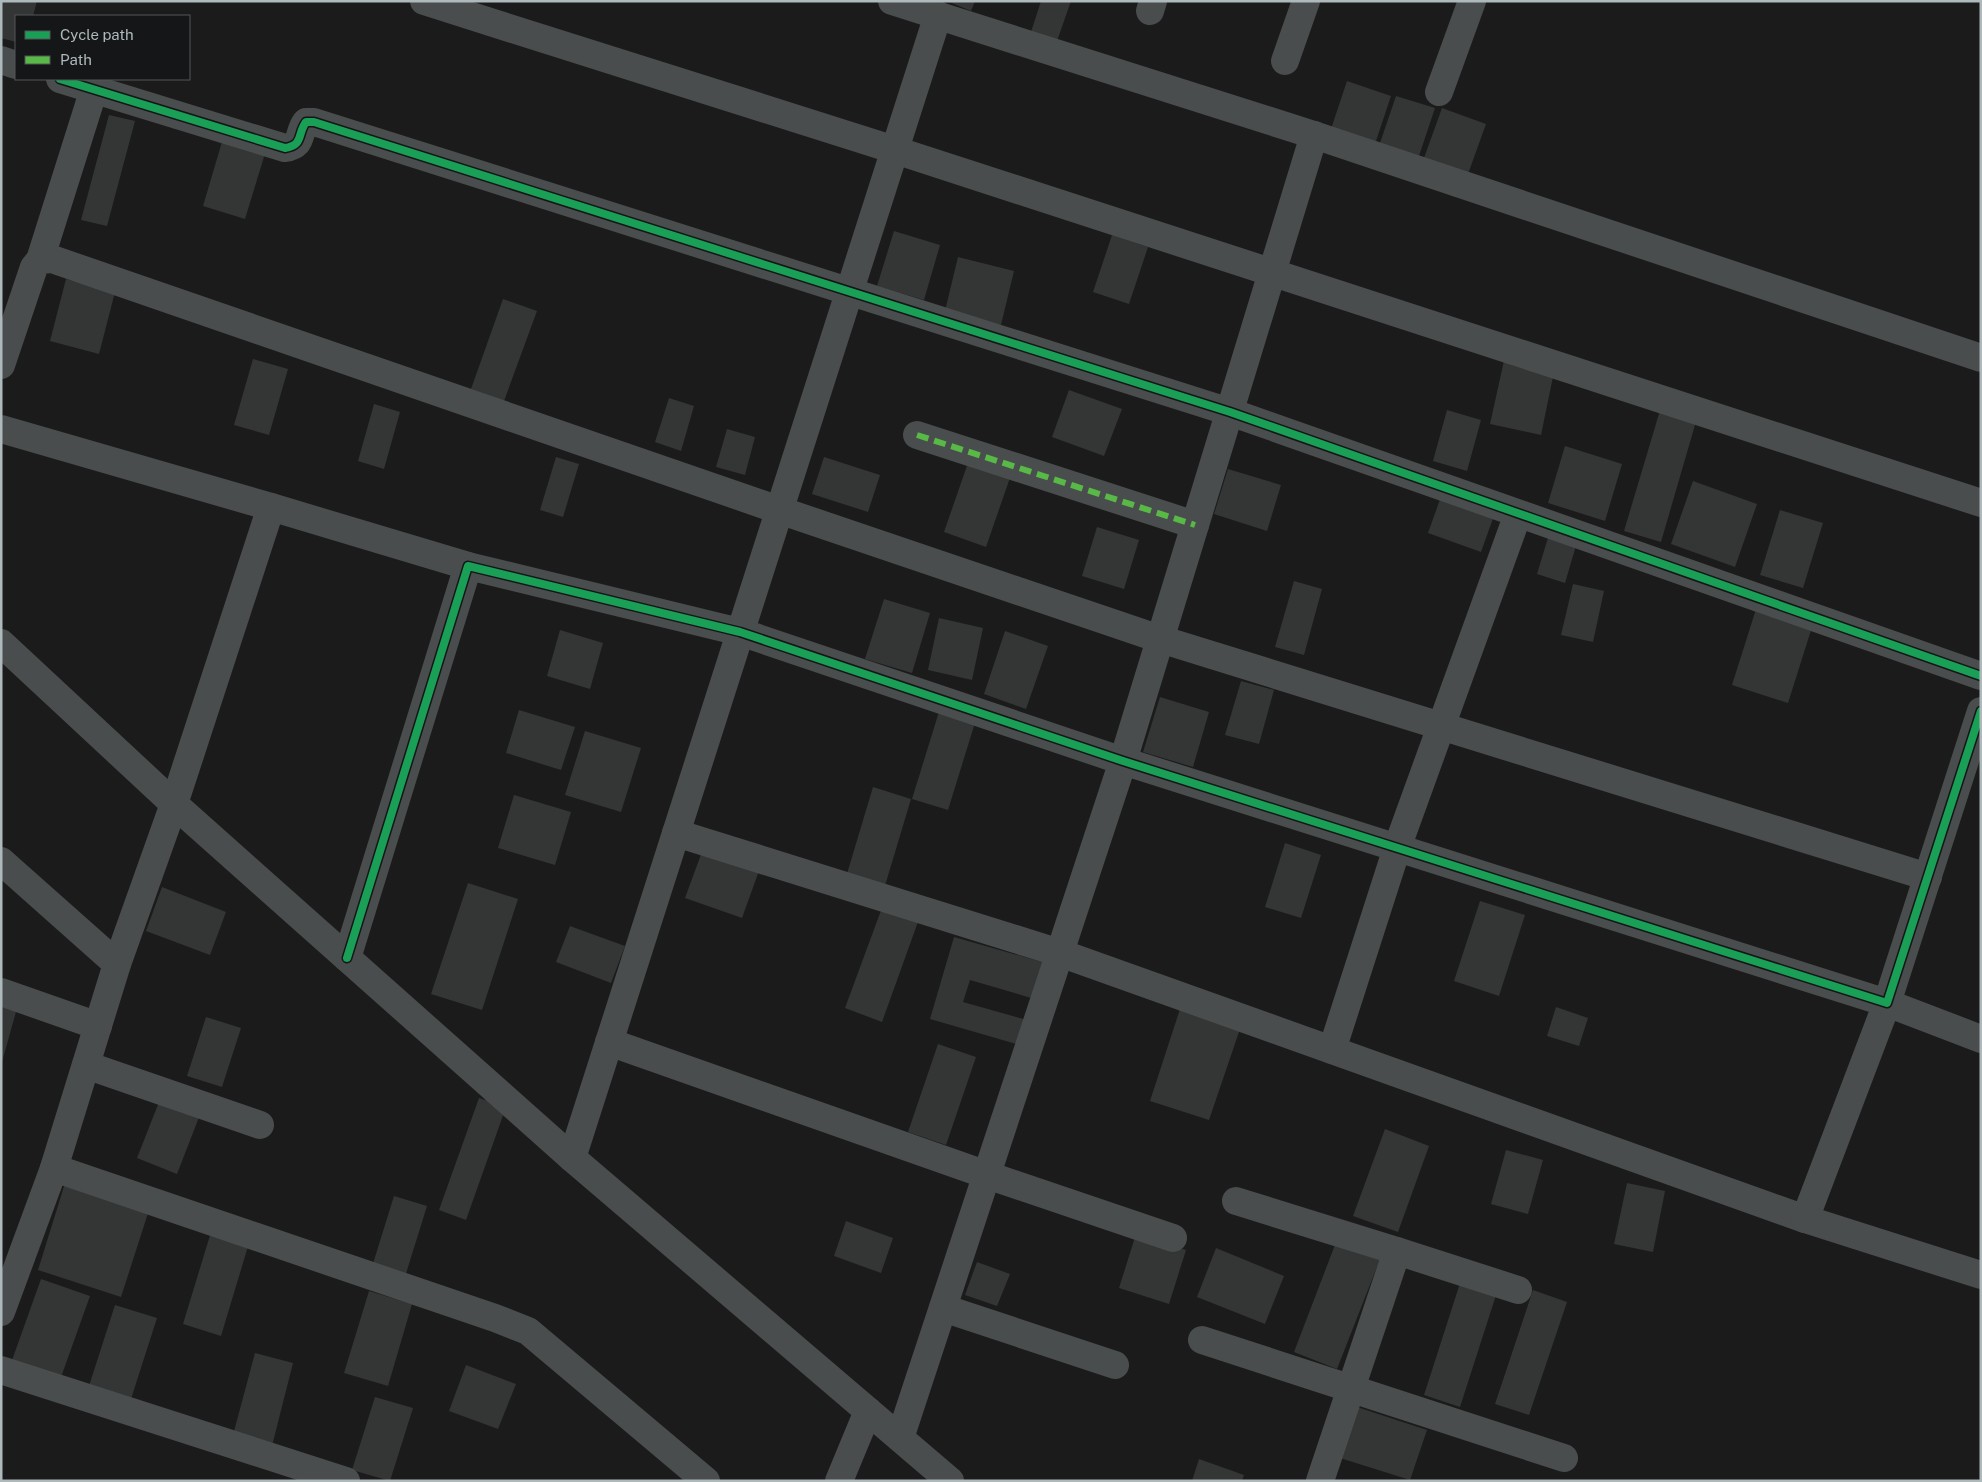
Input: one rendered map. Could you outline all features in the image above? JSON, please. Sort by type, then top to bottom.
[{"type":"street","points":[[424,1],[895,150],[1981,503]]},
{"type":"street","points":[[892,1],[1314,135],[1981,358]]},
{"type":"street","points":[[1285,61],[1306,1]]},
{"type":"street","points":[[1439,92],[1472,1]]},
{"type":"street","points":[[572,1158],[938,15]]},
{"type":"street","points":[[1,60],[15,65]]},
{"type":"street","points":[[63,80],[285,148],[294,147],[297,144],[306,122],[314,122],[1230,412],[1981,676]]},
{"type":"street","points":[[1,365],[34,267],[40,260],[94,89]]},
{"type":"street","points":[[900,1438],[1123,762],[1314,135]]},
{"type":"street","points":[[40,260],[52,259],[779,510],[1160,639],[1928,877]]},
{"type":"street","points":[[1,429],[271,506],[468,566],[740,632],[1123,762],[1887,1003],[1981,1039]]},
{"type":"street","points":[[917,435],[1195,525]]},
{"type":"street","points":[[1,1312],[54,1168],[117,964],[174,804],[271,506]]},
{"type":"street","points":[[1332,1050],[1397,848],[1518,514]]},
{"type":"street","points":[[347,958],[468,566]]},
{"type":"street","points":[[1,643],[174,804],[572,1158],[950,1481]]},
{"type":"street","points":[[1805,1219],[1887,1003],[1981,710]]},
{"type":"street","points":[[676,832],[1060,952],[1805,1219],[1981,1275]]},
{"type":"street","points":[[1,861],[117,964]]},
{"type":"street","points":[[1,992],[98,1026]]},
{"type":"street","points":[[609,1042],[1172,1238]]},
{"type":"street","points":[[86,1065],[260,1125]]},
{"type":"street","points":[[54,1168],[495,1318],[528,1331],[706,1481]]},
{"type":"street","points":[[1236,1201],[1518,1290]]},
{"type":"street","points":[[1320,1481],[1397,1251]]},
{"type":"street","points":[[943,1308],[1115,1365]]},
{"type":"street","points":[[1202,1340],[1564,1458]]},
{"type":"street","points":[[1,1370],[346,1481]]},
{"type":"street","points":[[839,1481],[868,1411]]},
{"type":"building","points":[[2,1],[37,1],[33,15],[15,15],[15,42],[1,38]]},
{"type":"building","points":[[947,1],[975,1],[971,11]]},
{"type":"building","points":[[1041,1],[1071,1],[1057,41],[1031,32]]},
{"type":"building","points":[[1347,81],[1391,96],[1375,144],[1331,129]]},
{"type":"building","points":[[1396,96],[1435,108],[1418,159],[1379,146]]},
{"type":"building","points":[[1442,108],[1486,124],[1468,174],[1424,158]]},
{"type":"building","points":[[109,115],[135,121],[107,226],[81,220]]},
{"type":"building","points":[[224,135],[267,147],[245,219],[203,206]]},
{"type":"building","points":[[894,231],[940,245],[924,300],[877,286]]},
{"type":"building","points":[[1112,235],[1148,247],[1129,304],[1093,292]]},
{"type":"building","points":[[958,257],[1014,271],[1000,329],[944,315]]},
{"type":"building","points":[[66,279],[115,292],[99,354],[50,341]]},
{"type":"building","points":[[503,299],[537,311],[504,401],[471,389]]},
{"type":"building","points":[[1505,356],[1555,367],[1541,435],[1490,424]]},
{"type":"building","points":[[253,359],[288,369],[269,435],[234,425]]},
{"type":"building","points":[[1069,390],[1122,409],[1104,456],[1052,437]]},
{"type":"building","points":[[669,398],[694,406],[681,451],[655,442]]},
{"type":"building","points":[[374,404],[400,412],[384,469],[358,461]]},
{"type":"building","points":[[1661,407],[1697,418],[1661,542],[1624,531]]},
{"type":"building","points":[[1447,410],[1481,420],[1467,471],[1433,461]]},
{"type":"building","points":[[727,429],[755,437],[745,475],[716,467]]},
{"type":"building","points":[[1565,446],[1622,464],[1605,521],[1548,503]]},
{"type":"building","points":[[556,457],[579,464],[563,517],[540,510]]},
{"type":"building","points":[[824,457],[880,475],[868,512],[812,494]]},
{"type":"building","points":[[970,457],[1012,472],[986,547],[944,532]]},
{"type":"building","points":[[1228,469],[1281,485],[1267,531],[1214,514]]},
{"type":"building","points":[[1693,481],[1757,504],[1735,567],[1671,544]]},
{"type":"building","points":[[1443,491],[1496,510],[1481,552],[1428,533]]},
{"type":"building","points":[[1780,510],[1823,523],[1803,588],[1760,575]]},
{"type":"building","points":[[1097,527],[1139,540],[1124,589],[1082,576]]},
{"type":"building","points":[[1550,531],[1578,539],[1565,583],[1537,574]]},
{"type":"building","points":[[1294,581],[1322,589],[1304,655],[1275,647]]},
{"type":"building","points":[[1573,584],[1604,591],[1593,642],[1561,635]]},
{"type":"building","points":[[884,599],[930,613],[912,673],[865,659]]},
{"type":"building","points":[[1757,606],[1813,624],[1788,703],[1732,685]]},
{"type":"building","points":[[939,618],[983,628],[972,680],[928,670]]},
{"type":"building","points":[[560,630],[603,643],[590,689],[547,676]]},
{"type":"building","points":[[1005,631],[1048,646],[1026,709],[984,694]]},
{"type":"building","points":[[1241,681],[1274,690],[1259,744],[1225,735]]},
{"type":"building","points":[[1160,697],[1209,712],[1193,767],[1143,752]]},
{"type":"building","points":[[942,702],[978,713],[948,810],[912,799]]},
{"type":"building","points":[[519,710],[575,727],[561,770],[506,753]]},
{"type":"building","points":[[585,731],[641,748],[621,812],[565,795]]},
{"type":"building","points":[[873,787],[911,799],[884,889],[846,877]]},
{"type":"building","points":[[514,795],[571,812],[555,865],[498,848]]},
{"type":"building","points":[[1285,843],[1321,855],[1301,918],[1265,907]]},
{"type":"building","points":[[703,849],[760,868],[742,918],[685,898]]},
{"type":"building","points":[[468,883],[518,899],[482,1010],[431,994]]},
{"type":"building","points":[[162,887],[226,912],[210,955],[146,931]]},
{"type":"building","points":[[1480,901],[1525,915],[1499,996],[1454,981]]},
{"type":"building","points":[[883,905],[919,919],[882,1022],[845,1008]]},
{"type":"building","points":[[570,926],[625,946],[611,983],[556,962]]},
{"type":"building","points":[[954,937],[1049,964],[1038,1000],[970,980],[963,1002],[1027,1020],[1020,1045],[930,1019]]},
{"type":"building","points":[[1,996],[19,1001],[2,1062],[1,1062]]},
{"type":"building","points":[[1556,1007],[1588,1018],[1579,1046],[1547,1036]]},
{"type":"building","points":[[1180,1009],[1240,1029],[1209,1120],[1150,1101]]},
{"type":"building","points":[[206,1017],[241,1028],[222,1087],[187,1076]]},
{"type":"building","points":[[938,1044],[976,1057],[946,1145],[908,1132]]},
{"type":"building","points":[[161,1097],[201,1112],[177,1174],[137,1158]]},
{"type":"building","points":[[479,1098],[506,1107],[466,1220],[439,1210]]},
{"type":"building","points":[[1385,1129],[1429,1146],[1398,1232],[1353,1216]]},
{"type":"building","points":[[1506,1150],[1543,1160],[1528,1214],[1491,1204]]},
{"type":"building","points":[[66,1180],[150,1207],[121,1297],[38,1270]]},
{"type":"building","points":[[1627,1183],[1665,1191],[1653,1252],[1614,1244]]},
{"type":"building","points":[[394,1196],[427,1206],[404,1280],[371,1270]]},
{"type":"building","points":[[846,1221],[893,1238],[881,1273],[834,1256]]},
{"type":"building","points":[[211,1232],[249,1243],[221,1336],[183,1324]]},
{"type":"building","points":[[1136,1234],[1186,1250],[1169,1304],[1119,1288]]},
{"type":"building","points":[[1338,1237],[1382,1254],[1337,1369],[1294,1352]]},
{"type":"building","points":[[1216,1248],[1284,1276],[1265,1324],[1197,1297]]},
{"type":"building","points":[[977,1262],[1010,1274],[997,1306],[965,1295]]},
{"type":"building","points":[[1462,1277],[1498,1289],[1460,1407],[1424,1395]]},
{"type":"building","points":[[41,1279],[90,1296],[60,1380],[11,1363]]},
{"type":"building","points":[[1533,1290],[1567,1302],[1529,1415],[1495,1404]]},
{"type":"building","points":[[369,1291],[412,1304],[388,1386],[344,1373]]},
{"type":"building","points":[[115,1305],[157,1318],[131,1399],[89,1386]]},
{"type":"building","points":[[255,1353],[293,1363],[272,1446],[233,1435]]},
{"type":"building","points":[[466,1365],[516,1384],[498,1429],[449,1411]]},
{"type":"building","points":[[375,1397],[413,1408],[390,1481],[352,1470]]},
{"type":"building","points":[[1357,1407],[1427,1430],[1410,1480],[1340,1458]]},
{"type":"building","points":[[1199,1459],[1244,1475],[1242,1481],[1192,1481]]},
{"type":"marked path","points":[[917,435],[1195,525]]},
{"type":"cycle path","points":[[63,80],[285,148],[291,147],[298,142],[306,122],[314,122],[1230,412],[1981,676]]},
{"type":"cycle path","points":[[347,958],[468,566],[740,632],[1123,761],[1887,1003],[1981,711]]}]
